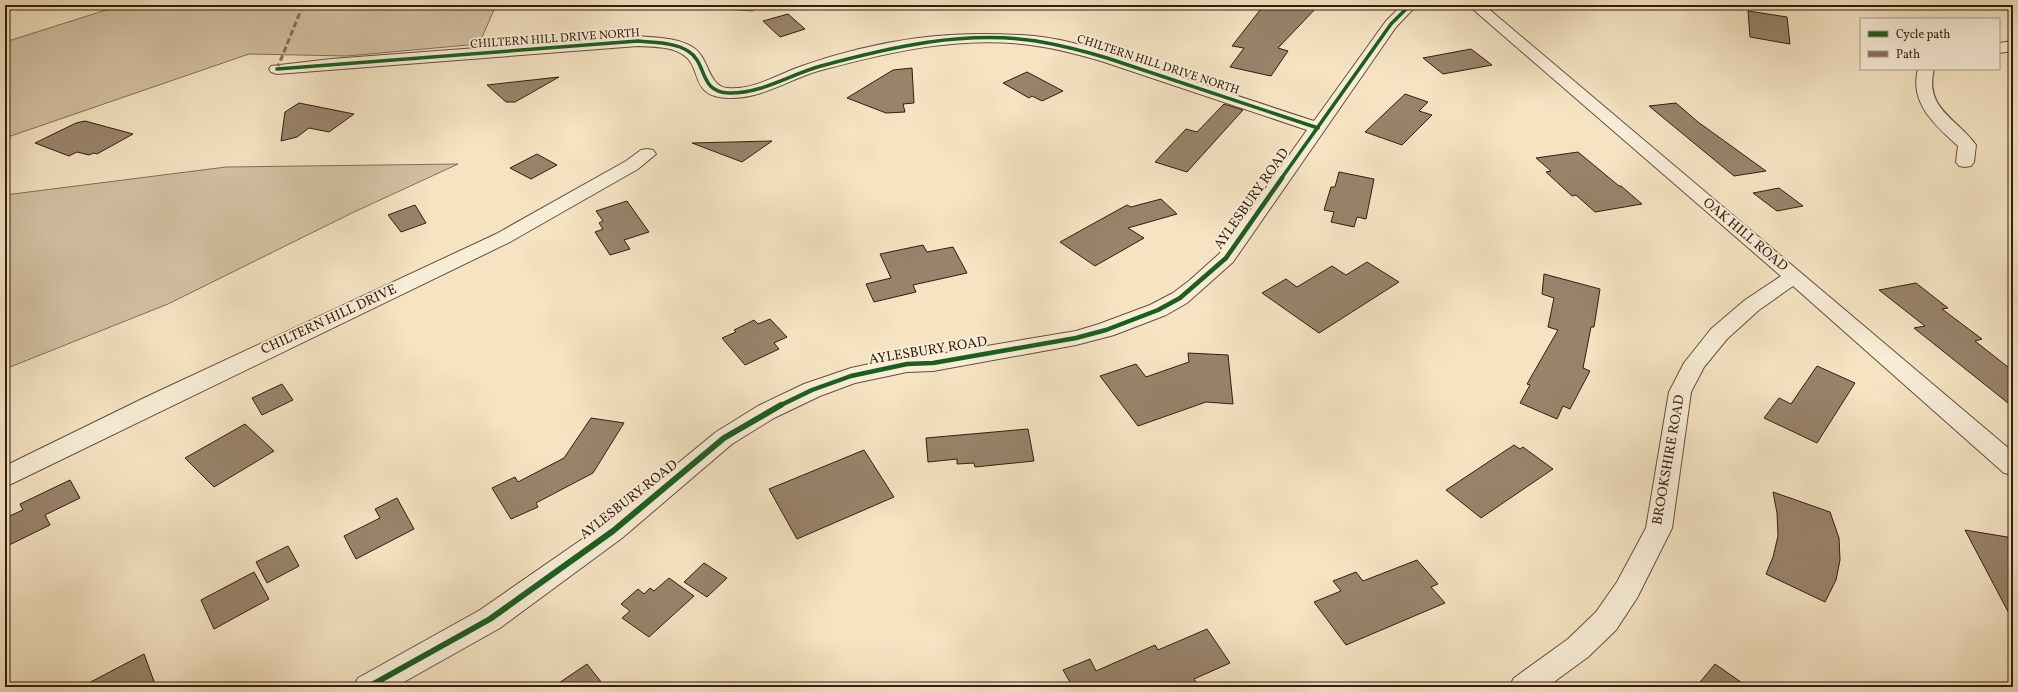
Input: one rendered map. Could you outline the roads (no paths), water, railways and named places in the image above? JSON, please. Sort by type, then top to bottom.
[{"type":"street","name":"AYLESBURY ROAD","points":[[368,687],[490,619],[613,531],[724,438],[766,412],[812,390],[851,376],[907,364],[933,364],[1086,336],[1133,321],[1180,298],[1197,285],[1226,258],[1391,24],[1410,5]]},
{"type":"street","name":"OAK HILL ROAD","points":[[1475,5],[1794,276],[2013,466]]},
{"type":"street","name":"CHILTERN HILL DRIVE NORTH","points":[[277,69],[638,42],[658,42],[675,45],[687,50],[696,57],[707,84],[717,91],[728,93],[746,92],[809,69],[896,47],[958,39],[1016,39],[1072,48],[1318,128]]},
{"type":"street","points":[[2000,48],[2013,46]]},
{"type":"street","points":[[1926,70],[1922,80],[1924,94],[1941,120],[1967,145],[1965,162]]},
{"type":"street","name":"CHILTERN HILL DRIVE","points":[[5,477],[152,404],[503,238],[632,165],[647,154]]},
{"type":"street","name":"BROOKSHIRE ROAD","points":[[1524,687],[1578,648],[1606,621],[1627,590],[1659,528],[1680,392],[1695,363],[1704,350],[1730,324],[1752,305],[1794,276]]}]
